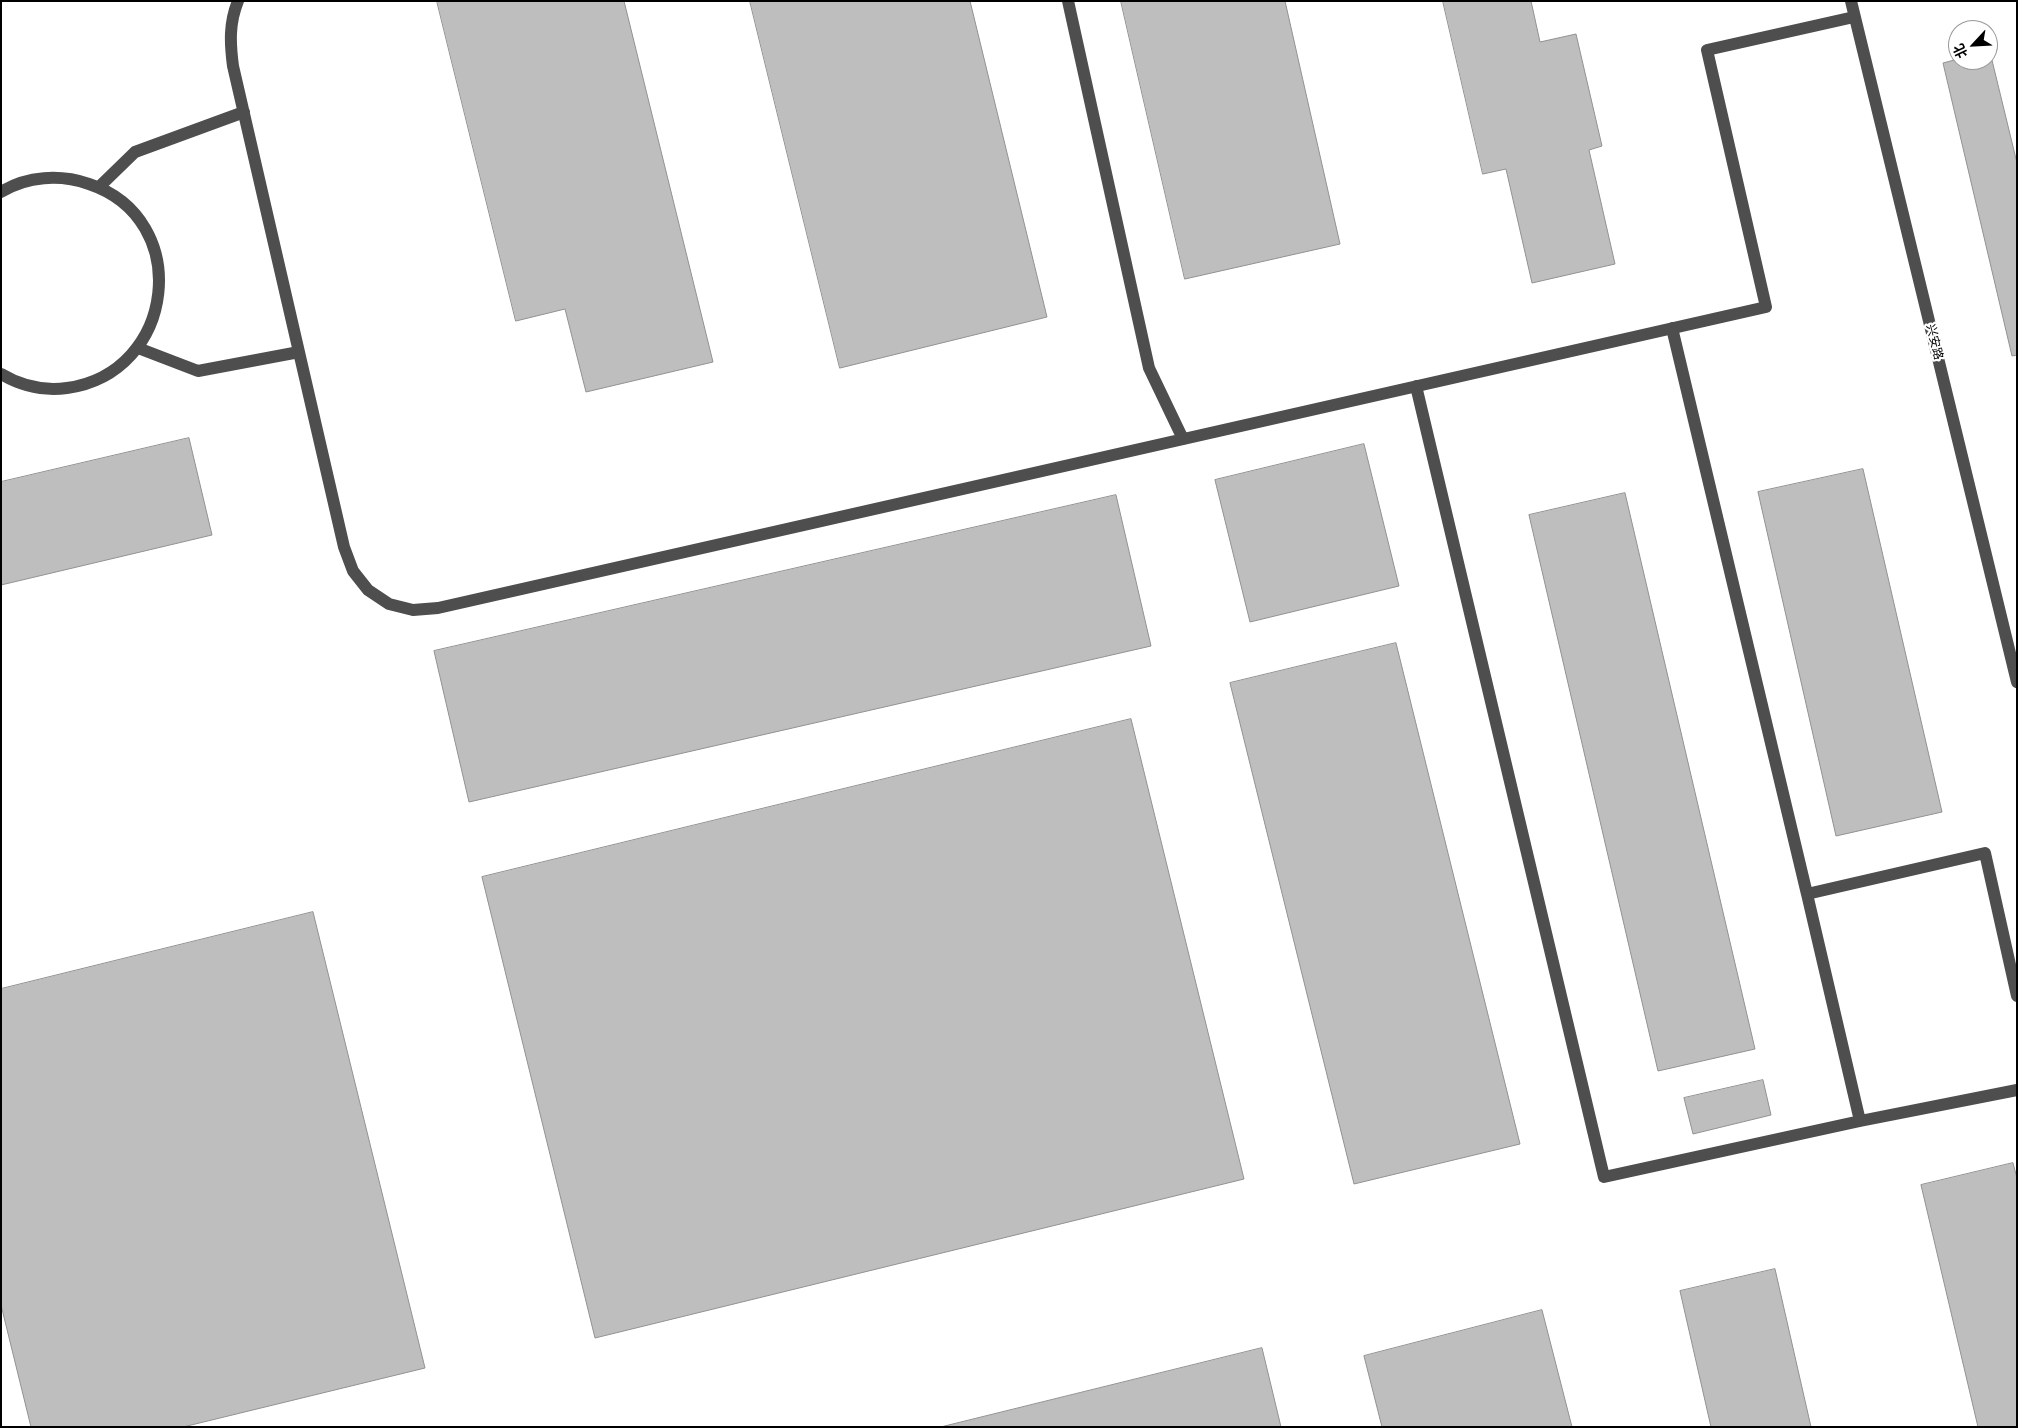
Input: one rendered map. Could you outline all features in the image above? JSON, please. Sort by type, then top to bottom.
[{"type":"street","points":[[238,1],[233,13],[229,40],[233,66],[344,547],[353,571],[368,590],[389,604],[413,610],[438,608],[1766,307],[1707,50],[1854,17]]},
{"type":"street","points":[[1068,1],[1149,368],[1183,439]]},
{"type":"street","name":"兴安路","points":[[1851,1],[2017,682]]},
{"type":"street","points":[[99,187],[134,152],[244,112]]},
{"type":"street","points":[[1,192],[29,180],[53,177],[76,179],[99,187],[119,199],[136,216],[149,236],[157,258],[160,282],[158,305],[150,328],[138,348],[122,365],[102,378],[80,386],[56,389],[33,387],[1,374]]},
{"type":"street","points":[[1672,328],[1860,1121]]},
{"type":"street","points":[[138,348],[198,371],[299,352]]},
{"type":"street","points":[[1416,386],[1604,1177],[1860,1121],[2017,1090]]},
{"type":"street","points":[[1807,894],[1985,853],[2017,996]]},
{"type":"building","points":[[437,1],[624,1],[713,362],[586,392],[565,309],[516,321]]},
{"type":"building","points":[[750,1],[970,1],[1047,317],[840,368]]},
{"type":"building","points":[[1121,1],[1285,1],[1340,244],[1185,279]]},
{"type":"building","points":[[1443,1],[1531,1],[1540,42],[1576,34],[1602,146],[1589,150],[1615,264],[1532,283],[1506,169],[1483,174]]},
{"type":"building","points":[[1948,62],[1948,70],[1994,70],[2017,163],[2017,355],[2012,356],[1943,63]]},
{"type":"building","points":[[189,438],[212,535],[1,585],[1,482]]},
{"type":"building","points":[[1364,444],[1399,586],[1250,622],[1215,480]]},
{"type":"building","points":[[1863,469],[1942,812],[1836,836],[1758,492]]},
{"type":"building","points":[[1625,493],[1755,1049],[1658,1071],[1529,515]]},
{"type":"building","points":[[1116,495],[1151,646],[469,802],[434,651]]},
{"type":"building","points":[[1396,643],[1520,1144],[1354,1184],[1230,683]]},
{"type":"building","points":[[1131,719],[1244,1179],[595,1338],[482,877]]},
{"type":"building","points":[[313,912],[425,1368],[183,1427],[31,1427],[1,1305],[1,989]]},
{"type":"building","points":[[1763,1080],[1771,1115],[1693,1134],[1684,1098]]},
{"type":"building","points":[[2013,1163],[2017,1178],[2017,1427],[1978,1427],[1921,1185]]},
{"type":"building","points":[[1775,1269],[1811,1427],[1711,1427],[1680,1291]]},
{"type":"building","points":[[1542,1310],[1572,1427],[1382,1427],[1364,1356]]},
{"type":"building","points":[[1262,1348],[1281,1427],[941,1427]]}]
